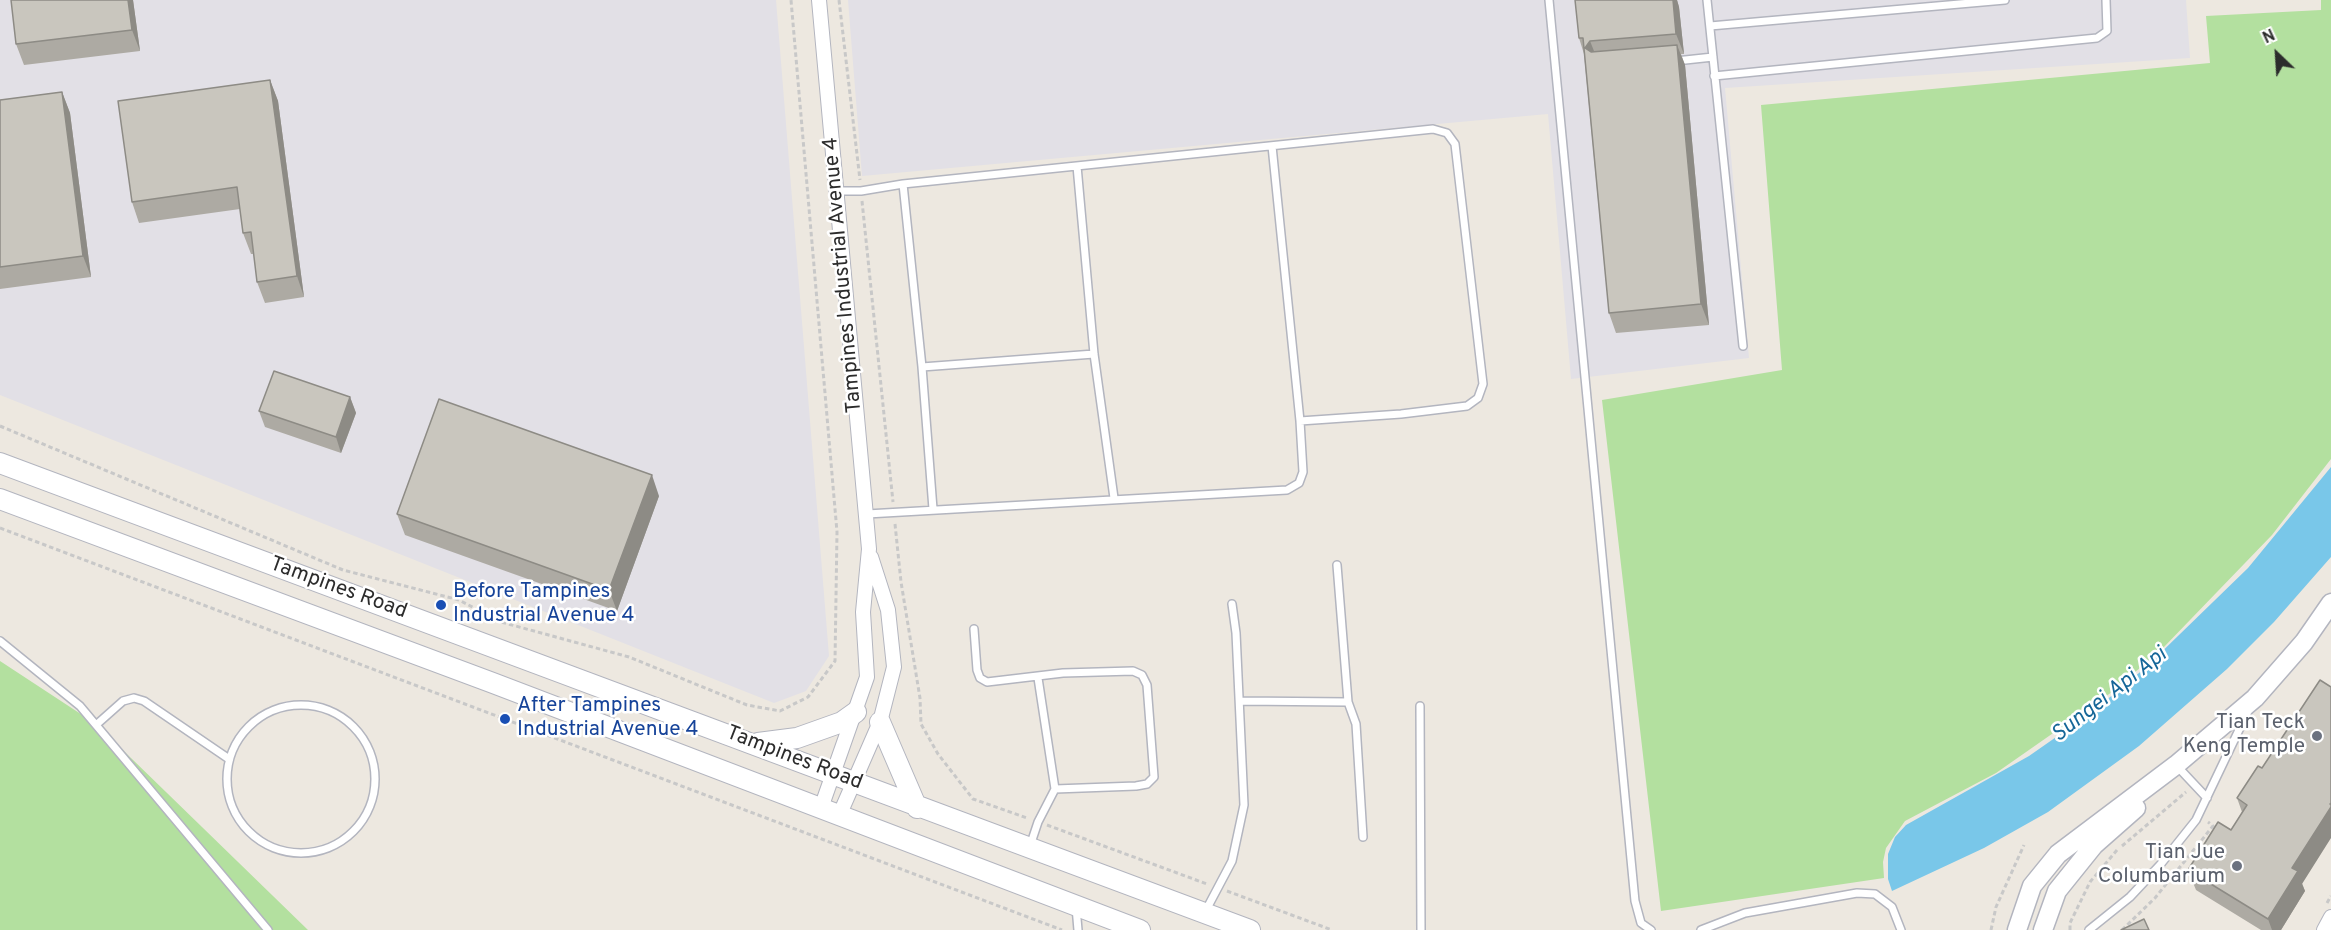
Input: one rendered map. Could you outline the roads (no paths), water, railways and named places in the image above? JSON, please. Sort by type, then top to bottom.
[{"type":"main road","name":"Tampines Road","points":[[0,463],[756,744],[917,808],[1250,930]]},
{"type":"main road","name":"Tampines Road","points":[[0,500],[1140,930]]},
{"type":"main road","points":[[756,744],[804,735],[842,722],[856,712]]},
{"type":"main road","points":[[880,722],[917,808]]},
{"type":"street","name":"Tampines Industrial Avenue 4","points":[[819,0],[867,514],[868,549],[863,612],[867,677],[834,775],[830,812]]},
{"type":"street","name":"Tampines Industrial Avenue 4","points":[[830,812],[854,782],[880,722],[894,668],[888,610],[868,549]]},
{"type":"street","points":[[2017,930],[2032,886],[2058,854],[2176,765],[2255,698],[2304,642],[2331,603]]},
{"type":"street","points":[[2043,930],[2057,891],[2094,845],[2138,806],[2176,765]]},
{"type":"street","points":[[2324,930],[2331,917]]},
{"type":"lane","points":[[1549,0],[1635,901],[1641,923],[1651,930]]},
{"type":"lane","points":[[1707,0],[1743,346]]},
{"type":"lane","points":[[1710,26],[2005,0]]},
{"type":"lane","points":[[1714,76],[2097,38],[2107,31],[2106,0]]},
{"type":"lane","points":[[1667,62],[1713,57]]},
{"type":"lane","points":[[836,191],[861,191],[903,184],[1433,129],[1447,133],[1455,144],[1483,384],[1478,398],[1467,406],[1401,414],[1300,421]]},
{"type":"lane","points":[[867,514],[1114,498],[1287,490],[1299,483],[1303,472],[1300,421],[1272,146]]},
{"type":"lane","points":[[1077,166],[1094,354],[1114,498]]},
{"type":"lane","points":[[903,184],[922,367],[933,509]]},
{"type":"lane","points":[[922,367],[1094,354]]},
{"type":"lane","points":[[1337,565],[1348,702],[1356,724],[1364,837]]},
{"type":"lane","points":[[1205,912],[1232,861],[1244,805],[1240,701],[1232,604]]},
{"type":"lane","points":[[974,629],[977,670],[980,678],[987,682],[1063,674],[1133,671],[1142,675],[1147,685],[1154,777],[1147,784],[1136,786],[1055,789]]},
{"type":"lane","points":[[0,641],[80,706],[268,930]]},
{"type":"lane","points":[[1029,849],[1038,822],[1055,789],[1038,678]]},
{"type":"lane","points":[[96,725],[123,701],[134,698],[144,700],[229,759]]},
{"type":"lane","points":[[2089,930],[2130,897],[2160,866],[2200,813],[2255,698]]},
{"type":"lane","points":[[1240,701],[1348,702]]},
{"type":"lane","points":[[299,705],[322,708],[343,718],[360,734],[371,755],[375,778],[372,801],[360,824],[333,845],[318,851],[292,853],[267,846],[247,831],[232,809],[226,784],[229,759],[239,737],[255,721],[276,709],[299,705]]},
{"type":"lane","points":[[1420,706],[1421,930]]},
{"type":"lane","points":[[2176,765],[2207,798]]},
{"type":"lane","points":[[1701,930],[1745,914],[1857,894],[1875,894],[1892,907],[1901,930]]},
{"type":"lane","points":[[1076,905],[1078,930]]},
{"type":"water","points":[[2331,467],[2331,557],[2274,622],[2227,669],[2139,746],[2048,812],[1984,848],[1892,891],[1888,879],[1888,854],[1895,837],[1906,825],[2029,756],[2092,712],[2145,668],[2248,568]]},
{"type":"place","name":"Before Tampines Industrial Avenue 4","points":[[441,605]]},
{"type":"place","name":"After Tampines Industrial Avenue 4","points":[[505,719]]},
{"type":"place","name":"Tian Teck Keng Temple","points":[[2317,736]]},
{"type":"place","name":"Tian Jue Columbarium","points":[[2237,866]]},
{"type":"water label","name":"Sungei Api Api","points":[[2110,696]]}]
